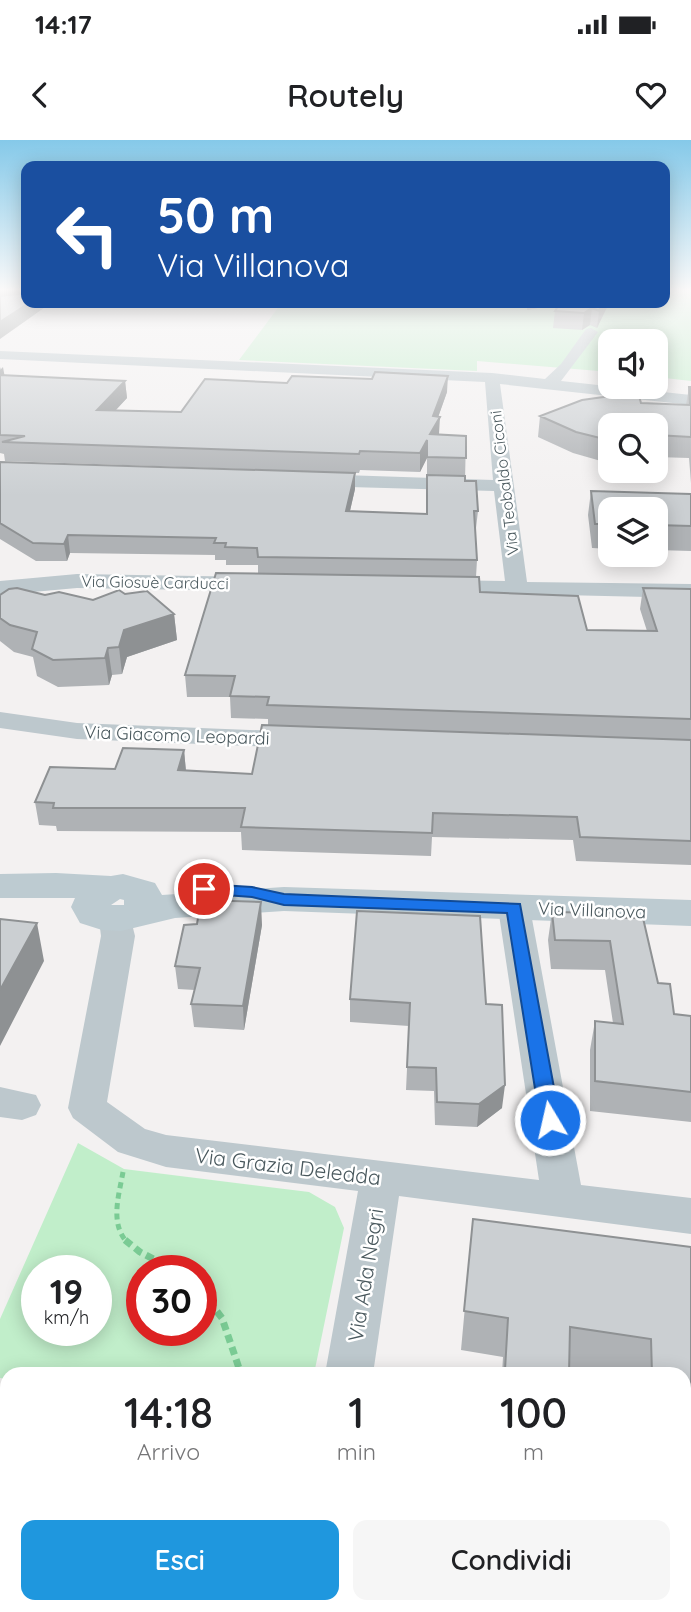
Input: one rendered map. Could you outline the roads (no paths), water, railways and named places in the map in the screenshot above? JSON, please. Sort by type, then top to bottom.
[{"type":"street","points":[[79,359],[492,378],[691,400]]},
{"type":"street","points":[[550,383],[572,359]]},
{"type":"street","name":"Via Teobaldo Ciconi","points":[[492,378],[502,486],[517,589]]},
{"type":"street","points":[[293,479],[502,486]]},
{"type":"street","name":"Via Giosuè Carducci","points":[[5,582],[283,584]]},
{"type":"street","points":[[421,587],[691,592]]},
{"type":"street","name":"Via Giacomo Leopardi","points":[[0,720],[76,731],[330,741]]},
{"type":"street","name":"Via Villanova","points":[[0,886],[118,904]]},
{"type":"street","name":"Via Villanova","points":[[0,893],[165,906],[252,904],[284,900],[691,913]]},
{"type":"street","name":"Via Grazia Deledda","points":[[118,904],[118,936],[86,1108],[132,1141],[166,1151],[691,1216]]},
{"type":"street","points":[[514,908],[563,1200]]},
{"type":"street","name":"Via Ada Negri","points":[[350,1367],[382,1177]]}]
